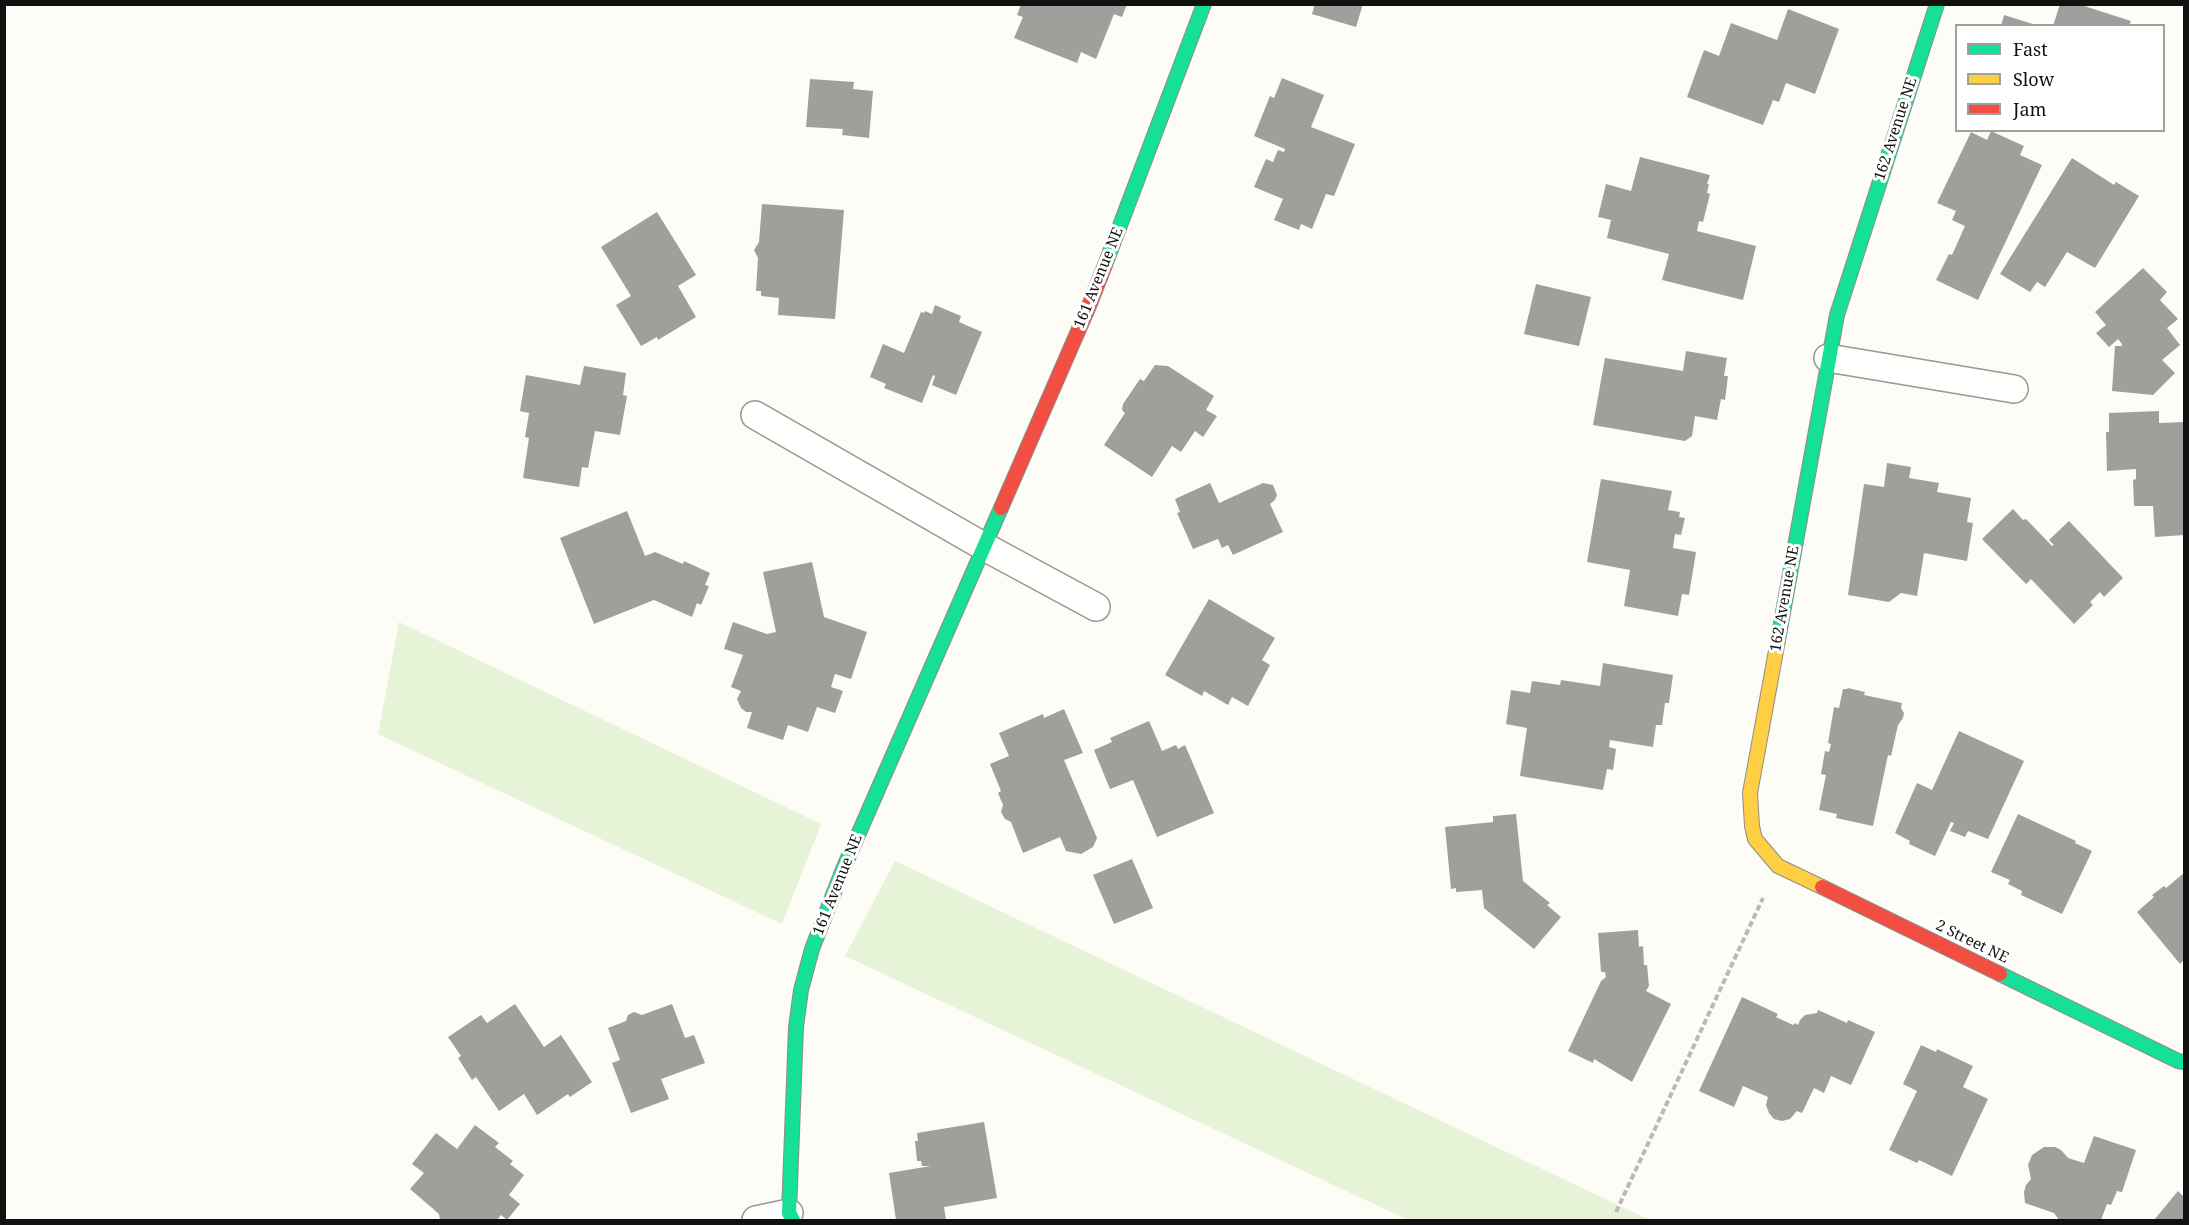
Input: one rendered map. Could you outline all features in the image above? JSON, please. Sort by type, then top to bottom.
[{"type":"street","name":"161 Avenue NE","points":[[756,1221],[791,1217],[796,1027],[801,990],[812,949],[844,867],[982,546],[1089,306],[1204,4]]},
{"type":"street","name":"162 Avenue NE","points":[[1755,839],[1750,812],[1750,793],[1837,315],[1937,4]]},
{"type":"street","points":[[1828,358],[2014,389]]},
{"type":"street","points":[[755,415],[982,546],[1096,607]]},
{"type":"street","name":"2 Street NE","points":[[1755,839],[1778,866],[2184,1062]]},
{"type":"path","points":[[1616,1212],[1778,866]]},
{"type":"green space","points":[[399,622],[821,824],[782,924],[378,734]]},
{"type":"green space","points":[[895,861],[1650,1220],[1408,1220],[845,956]]},
{"type":"building","points":[[1021,4],[1127,4],[1122,17],[1114,14],[1096,59],[1081,52],[1077,63],[1014,38],[1023,17],[1017,15]]},
{"type":"building","points":[[1315,4],[1363,4],[1356,27],[1312,14]]},
{"type":"building","points":[[2060,4],[2078,4],[2131,21],[2130,24],[2054,24]]},
{"type":"building","points":[[1788,9],[1839,29],[1815,94],[1786,83],[1779,102],[1773,100],[1763,125],[1687,97],[1704,50],[1719,56],[1731,23],[1777,40]]},
{"type":"building","points":[[2004,15],[2033,24],[2002,24]]},
{"type":"building","points":[[1282,78],[1324,95],[1311,127],[1355,144],[1334,196],[1326,194],[1312,229],[1301,224],[1299,230],[1274,220],[1283,199],[1254,187],[1266,159],[1273,162],[1278,150],[1284,152],[1285,149],[1254,136],[1270,96],[1274,98]]},
{"type":"building","points":[[810,79],[854,82],[853,89],[873,91],[869,138],[842,135],[843,129],[806,127]]},
{"type":"building","points":[[1971,132],[1987,140],[1991,132],[1993,132],[2024,146],[2020,155],[2042,165],[1978,300],[1936,280],[1949,254],[1952,255],[1965,226],[1952,220],[1956,211],[1937,203]]},
{"type":"building","points":[[1640,157],[1710,175],[1707,193],[1710,194],[1703,222],[1699,221],[1697,231],[1756,246],[1743,300],[1662,280],[1669,254],[1607,238],[1611,220],[1598,217],[1606,184],[1631,191]]},
{"type":"building","points":[[2072,158],[2114,185],[2116,182],[2139,196],[2095,268],[2067,252],[2045,287],[2037,282],[2030,292],[2000,274]]},
{"type":"building","points":[[762,204],[844,210],[835,319],[778,315],[779,298],[761,296],[761,291],[756,291],[758,258],[754,250],[759,242]]},
{"type":"building","points":[[657,212],[696,275],[678,286],[696,317],[658,340],[657,337],[641,346],[616,305],[631,296],[601,247]]},
{"type":"building","points":[[2143,268],[2167,292],[2160,300],[2178,319],[2167,328],[2180,345],[2162,360],[2175,373],[2153,395],[2112,391],[2115,346],[2122,346],[2122,344],[2118,339],[2109,347],[2096,333],[2106,325],[2095,312]]},
{"type":"building","points":[[1536,284],[1591,297],[1579,346],[1524,334]]},
{"type":"building","points":[[935,305],[961,316],[959,322],[982,332],[956,395],[932,385],[935,376],[933,375],[922,403],[884,388],[886,384],[870,377],[883,344],[904,353],[921,312],[932,314]]},
{"type":"building","points":[[1686,351],[1727,358],[1724,376],[1728,376],[1725,400],[1721,399],[1717,420],[1695,416],[1692,436],[1685,441],[1593,425],[1605,358],[1683,371]]},
{"type":"building","points":[[1155,365],[1168,366],[1214,396],[1206,410],[1217,416],[1203,437],[1195,431],[1181,452],[1172,446],[1152,477],[1104,445],[1125,413],[1122,410],[1123,404],[1140,379],[1144,381]]},
{"type":"building","points":[[584,366],[626,373],[623,395],[627,396],[620,435],[595,431],[588,468],[582,467],[579,487],[523,478],[529,438],[525,437],[529,413],[520,411],[526,375],[580,385]]},
{"type":"building","points":[[2159,411],[2159,423],[2184,422],[2184,535],[2155,537],[2153,506],[2134,506],[2133,480],[2136,479],[2136,469],[2107,471],[2106,432],[2109,432],[2109,413]]},
{"type":"building","points":[[1887,463],[1911,467],[1909,478],[1939,483],[1937,492],[1971,498],[1967,522],[1973,523],[1967,561],[1924,553],[1917,596],[1901,593],[1889,602],[1848,595],[1864,484],[1884,487]]},
{"type":"building","points":[[1601,479],[1672,491],[1668,510],[1680,512],[1679,517],[1685,518],[1681,535],[1675,534],[1673,548],[1696,552],[1689,595],[1682,594],[1678,616],[1624,606],[1630,570],[1587,562]]},
{"type":"building","points":[[1210,483],[1219,503],[1263,483],[1273,485],[1277,495],[1270,504],[1283,532],[1233,555],[1228,545],[1222,548],[1218,539],[1193,549],[1177,513],[1180,512],[1175,499]]},
{"type":"building","points":[[2013,509],[2052,546],[2054,545],[2049,540],[2069,521],[2123,578],[2104,597],[2100,592],[2090,602],[2093,605],[2074,624],[2031,579],[2026,584],[1982,539]]},
{"type":"building","points":[[627,511],[645,556],[655,552],[683,564],[684,561],[710,573],[705,585],[709,586],[701,605],[697,603],[692,617],[654,600],[594,624],[560,538]]},
{"type":"building","points":[[812,562],[824,617],[867,632],[851,679],[835,674],[831,687],[843,691],[835,713],[817,707],[808,732],[788,725],[783,740],[747,728],[752,712],[746,712],[741,708],[737,699],[741,691],[731,687],[743,655],[724,649],[733,622],[767,634],[776,632],[763,572]]},
{"type":"building","points":[[1209,599],[1275,638],[1262,660],[1270,665],[1248,706],[1232,697],[1228,705],[1204,691],[1202,696],[1165,675]]},
{"type":"building","points":[[1603,663],[1673,675],[1669,703],[1665,703],[1662,725],[1656,725],[1653,747],[1610,740],[1609,747],[1616,749],[1613,770],[1607,769],[1603,790],[1520,776],[1527,728],[1506,724],[1511,690],[1530,693],[1532,681],[1560,685],[1561,680],[1600,686]]},
{"type":"building","points":[[1843,689],[1865,692],[1864,695],[1902,703],[1901,708],[1904,713],[1898,725],[1891,756],[1888,755],[1873,826],[1836,818],[1837,814],[1819,810],[1826,775],[1821,774],[1825,751],[1829,752],[1831,744],[1828,743],[1834,707],[1839,708]]},
{"type":"building","points":[[1064,709],[1083,753],[1064,760],[1097,838],[1093,847],[1081,854],[1066,851],[1060,837],[1023,853],[1011,822],[1005,819],[1001,812],[1003,805],[998,793],[1001,791],[990,764],[1009,756],[999,733],[1043,714],[1044,718]]},
{"type":"building","points":[[1149,721],[1162,751],[1176,745],[1178,749],[1185,745],[1214,813],[1157,837],[1133,780],[1110,789],[1094,750],[1112,742],[1110,738]]},
{"type":"building","points":[[1959,731],[2024,761],[1988,839],[1968,831],[1965,837],[1950,831],[1954,823],[1951,822],[1935,856],[1909,844],[1910,841],[1895,833],[1917,783],[1932,790]]},
{"type":"building","points":[[1516,814],[1523,881],[1550,903],[1547,905],[1561,917],[1534,949],[1484,908],[1482,890],[1456,892],[1456,888],[1451,889],[1445,827],[1493,822],[1493,816]]},
{"type":"building","points":[[2018,814],[2092,851],[2062,914],[2021,895],[2022,891],[2008,884],[2010,880],[1991,872]]},
{"type":"building","points":[[1132,859],[1153,908],[1114,924],[1093,875]]},
{"type":"building","points":[[2184,873],[2184,960],[2180,964],[2137,912],[2154,897],[2152,895],[2164,886],[2166,888]]},
{"type":"building","points":[[1638,930],[1639,947],[1643,946],[1644,965],[1647,965],[1649,986],[1646,991],[1671,1004],[1632,1082],[1594,1059],[1593,1063],[1568,1051],[1601,981],[1606,977],[1605,972],[1601,972],[1598,933]]},
{"type":"building","points":[[1742,997],[1778,1014],[1776,1017],[1793,1025],[1795,1023],[1798,1025],[1805,1015],[1817,1013],[1818,1010],[1875,1032],[1851,1085],[1831,1076],[1824,1093],[1814,1088],[1802,1113],[1797,1111],[1790,1119],[1782,1121],[1774,1119],[1769,1113],[1766,1105],[1768,1097],[1743,1086],[1734,1107],[1699,1091]]},
{"type":"building","points":[[515,1004],[544,1047],[561,1035],[592,1082],[570,1097],[568,1094],[537,1115],[524,1094],[499,1111],[476,1077],[472,1080],[458,1058],[461,1056],[448,1037],[481,1015],[487,1023]]},
{"type":"building","points":[[672,1004],[685,1038],[694,1035],[705,1063],[661,1079],[669,1099],[631,1113],[612,1063],[620,1060],[608,1028],[626,1021],[628,1015],[634,1012],[642,1015]]},
{"type":"building","points":[[1921,1045],[1936,1052],[1937,1049],[1973,1066],[1963,1087],[1988,1099],[1952,1176],[1919,1160],[1917,1163],[1889,1150],[1917,1091],[1903,1084]]},
{"type":"building","points":[[984,1122],[997,1198],[944,1207],[946,1220],[896,1220],[889,1173],[931,1166],[922,1166],[921,1161],[917,1161],[915,1141],[918,1141],[917,1133]]},
{"type":"building","points":[[475,1125],[499,1143],[495,1147],[513,1161],[510,1164],[524,1175],[509,1195],[520,1204],[507,1220],[501,1215],[497,1220],[440,1220],[439,1214],[410,1189],[424,1173],[412,1164],[436,1133],[457,1149]]},
{"type":"building","points":[[2094,1136],[2136,1150],[2122,1192],[2117,1191],[2111,1205],[2107,1204],[2101,1220],[2059,1220],[2054,1213],[2025,1203],[2024,1192],[2031,1179],[2028,1165],[2032,1155],[2044,1147],[2055,1147],[2068,1158],[2084,1163]]},
{"type":"building","points":[[2178,1191],[2184,1197],[2184,1220],[2154,1220]]},
{"type":"traffic: fast","points":[[1105,265],[1204,4]]},
{"type":"traffic: fast","points":[[1778,640],[1837,315],[1937,4]]},
{"type":"traffic: fast","points":[[793,1220],[789,1213],[796,1027],[801,990],[812,949],[844,867],[1001,508]]},
{"type":"traffic: fast","points":[[2000,974],[2184,1062]]},
{"type":"traffic: slow","points":[[1778,640],[1750,793],[1752,826],[1755,839],[1778,866],[1822,887]]},
{"type":"traffic: jam","points":[[1001,508],[1105,265]]},
{"type":"traffic: jam","points":[[1822,887],[2000,974]]}]
